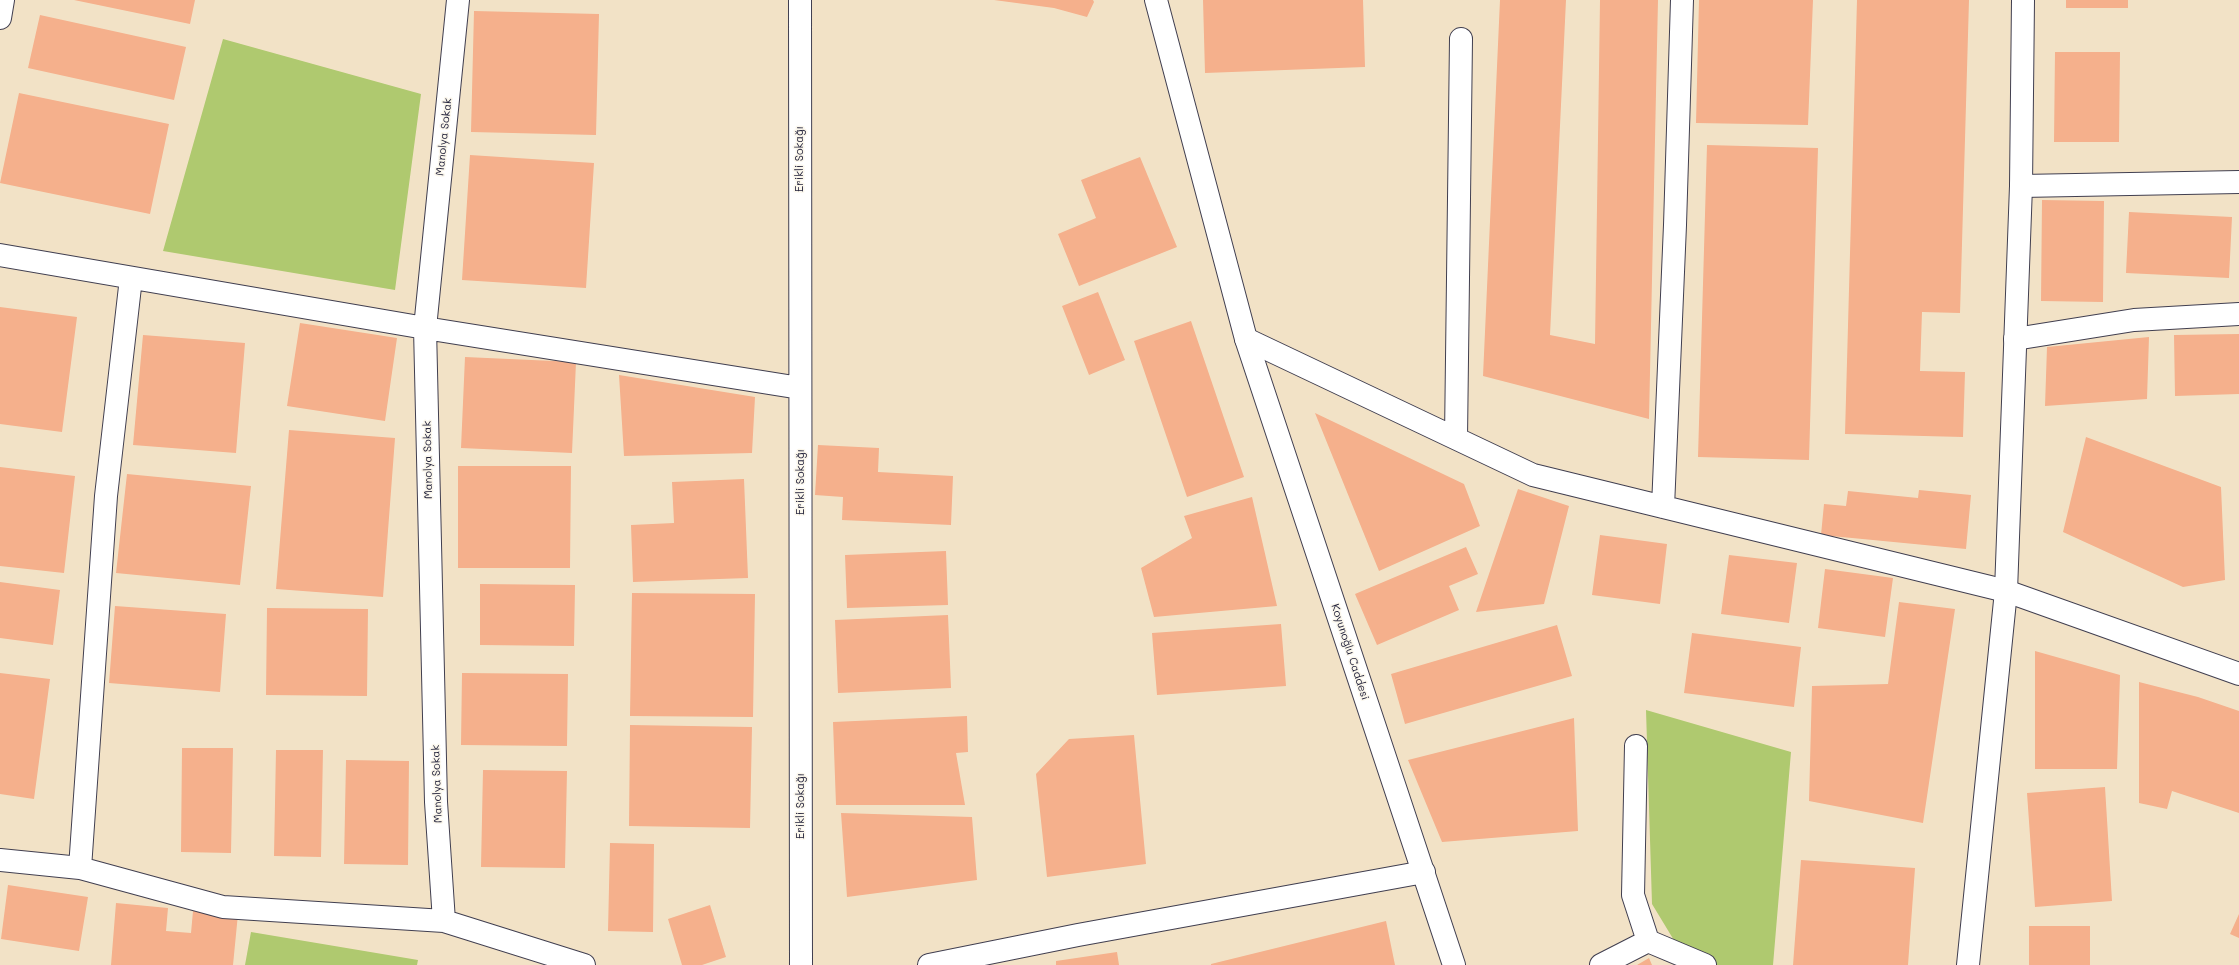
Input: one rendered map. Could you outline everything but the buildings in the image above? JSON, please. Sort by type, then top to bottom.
[{"type":"street","points":[[0,18],[3,0]]},
{"type":"street","name":"Manolya Sokak","points":[[444,921],[436,802],[425,328],[458,0]]},
{"type":"street","name":"Erikli Sokağı","points":[[800,0],[801,965]]},
{"type":"street","name":"Koyunoğlu Caddesi","points":[[1156,0],[1246,339],[1454,965]]},
{"type":"street","points":[[1663,507],[1675,225],[1682,0]]},
{"type":"street","points":[[1968,965],[2006,591],[2021,186],[2023,0]]},
{"type":"street","points":[[1456,438],[1461,39]]},
{"type":"street","points":[[2021,186],[2239,182]]},
{"type":"street","points":[[0,256],[425,328],[800,388]]},
{"type":"street","points":[[80,868],[106,496],[130,278]]},
{"type":"street","points":[[2015,339],[2134,320],[2239,314]]},
{"type":"street","points":[[1246,339],[1533,475],[2006,591],[2239,674]]},
{"type":"street","points":[[1636,746],[1633,895],[1648,941],[1706,965]]},
{"type":"street","points":[[0,860],[80,868],[223,907],[444,921],[584,965]]},
{"type":"street","points":[[929,965],[1078,935],[1424,872]]},
{"type":"street","points":[[1601,965],[1648,941]]},
{"type":"green space","points":[[223,39],[421,94],[395,290],[163,251]]},
{"type":"green space","points":[[1646,710],[1791,752],[1773,965],[1689,965],[1652,904]]},
{"type":"green space","points":[[251,932],[418,960],[417,965],[245,965]]}]
